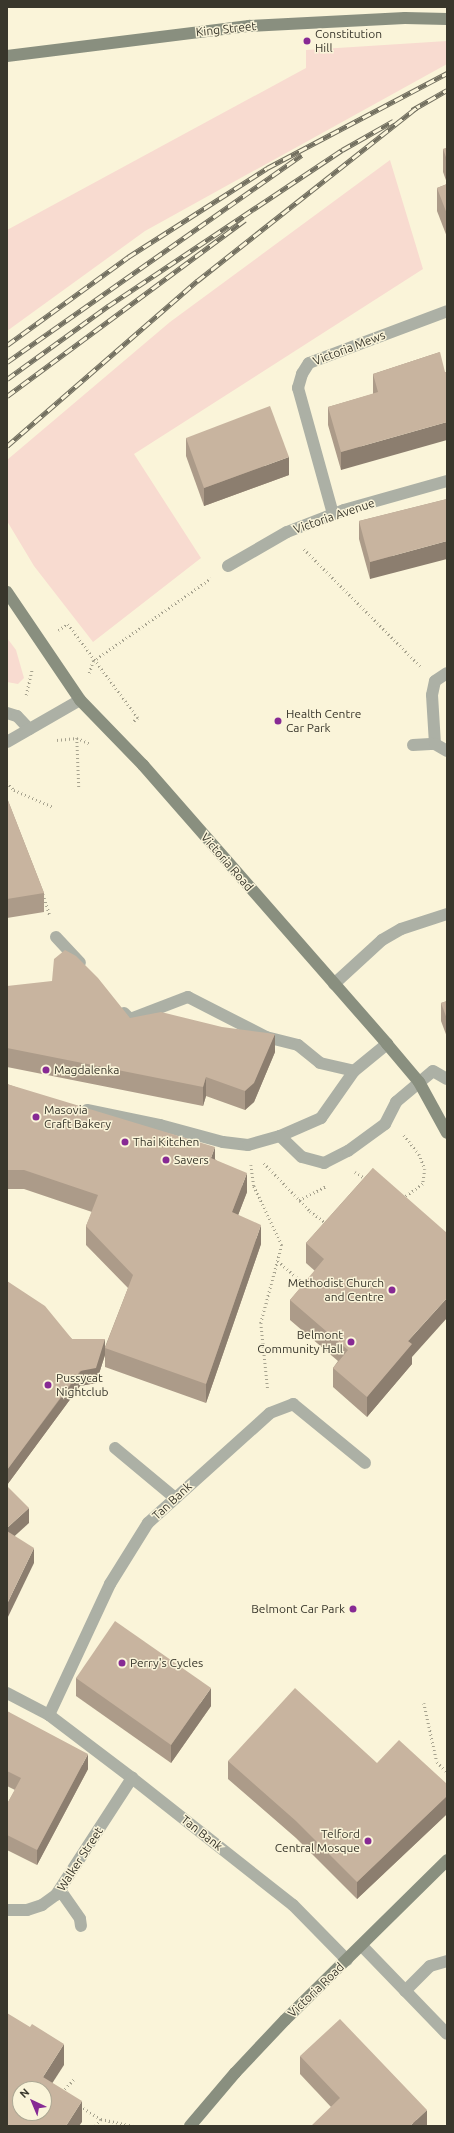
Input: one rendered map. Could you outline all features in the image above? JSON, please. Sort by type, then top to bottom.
[{"type":"street","name":"King Street","points":[[7,56],[248,26],[405,18],[447,19]]},
{"type":"street","name":"Victoria Mews","points":[[333,514],[298,388],[302,374],[309,363],[447,311]]},
{"type":"street","name":"Victoria Avenue","points":[[228,566],[287,532],[333,514],[447,481]]},
{"type":"street","name":"Victoria Road","points":[[7,592],[80,700],[143,765],[388,1044],[419,1082],[447,1133]]},
{"type":"street","points":[[435,744],[432,695],[435,681],[447,673]]},
{"type":"street","points":[[7,742],[80,700]]},
{"type":"street","points":[[7,713],[17,716],[29,729]]},
{"type":"street","points":[[413,745],[435,744],[447,751]]},
{"type":"street","points":[[334,984],[382,940],[401,929],[447,914]]},
{"type":"street","points":[[56,937],[88,972]]},
{"type":"street","points":[[114,1001],[130,1019],[188,997],[266,1037],[298,1045],[320,1063],[354,1071]]},
{"type":"street","points":[[76,1108],[160,1125],[223,1142],[248,1145],[280,1136],[321,1118],[354,1071],[388,1044]]},
{"type":"street","points":[[280,1136],[302,1157],[324,1164],[348,1151],[385,1124],[396,1102],[433,1072],[447,1079]]},
{"type":"street","name":"Tan Bank","points":[[49,1715],[110,1584],[148,1523],[270,1413],[293,1404],[365,1462]]},
{"type":"street","points":[[115,1448],[175,1498]]},
{"type":"street","name":"Tan Bank","points":[[7,1693],[49,1715],[132,1778],[293,1905],[347,1960]]},
{"type":"street","name":"Walker Street","points":[[7,1910],[27,1910],[42,1905],[60,1890],[132,1778]]},
{"type":"street","name":"Victoria Road","points":[[190,2126],[285,2020],[362,1946],[447,1860]]},
{"type":"street","points":[[60,1890],[80,1919],[81,1926]]},
{"type":"street","points":[[362,1946],[447,2034]]},
{"type":"street","points":[[404,1990],[430,1966],[447,1961]]},
{"type":"path","points":[[287,532],[435,681]]},
{"type":"path","points":[[80,700],[93,661],[228,566]]},
{"type":"path","points":[[77,738],[79,787]]},
{"type":"path","points":[[7,782],[14,790],[53,807]]},
{"type":"path","points":[[42,890],[56,937]]},
{"type":"path","points":[[401,1201],[423,1184],[425,1169],[419,1154],[403,1135]]},
{"type":"path","points":[[248,1145],[299,1200],[328,1226]]},
{"type":"path","points":[[248,1145],[254,1186],[282,1245],[261,1323],[270,1413]]},
{"type":"path","points":[[347,1175],[354,1172],[370,1182]]},
{"type":"path","points":[[299,1200],[334,1182]]},
{"type":"path","points":[[278,1261],[306,1285],[302,1291]]},
{"type":"path","points":[[424,1703],[437,1762],[447,1772]]},
{"type":"path","points":[[67,2098],[61,2094],[75,2078]]},
{"type":"path","points":[[74,2102],[101,2119],[133,2126]]},
{"type":"path","points":[[95,2126],[101,2119]]},
{"type":"shaded area","points":[[447,41],[447,64],[145,231],[7,331],[7,230],[306,68],[306,50]]},
{"type":"shaded area","points":[[390,160],[423,269],[134,454],[201,558],[93,642],[34,566],[7,521],[7,460],[170,322]]},
{"type":"shaded area","points":[[7,638],[16,650],[24,678],[18,684],[7,682]]},
{"type":"building","points":[[447,148],[447,160],[443,149]]},
{"type":"building","points":[[447,184],[447,214],[437,188]]},
{"type":"building","points":[[440,352],[445,372],[447,372],[447,422],[341,452],[328,407],[378,392],[373,374]]},
{"type":"building","points":[[270,406],[289,457],[204,488],[186,438]]},
{"type":"building","points":[[447,499],[447,541],[370,562],[359,521]]},
{"type":"building","points":[[7,798],[44,893],[7,899]]},
{"type":"building","points":[[65,950],[76,956],[98,978],[130,1018],[161,1012],[222,1027],[275,1034],[254,1083],[245,1091],[206,1077],[203,1087],[7,1048],[7,986],[52,981],[54,959]]},
{"type":"building","points":[[447,1001],[447,1019],[441,1003]]},
{"type":"building","points":[[7,1084],[215,1147],[211,1158],[247,1173],[232,1212],[261,1225],[206,1384],[105,1348],[133,1275],[86,1226],[98,1195],[24,1170],[7,1170]]},
{"type":"building","name":"Methodist Church and Centre","points":[[373,1168],[447,1233],[447,1298],[408,1341],[412,1344],[367,1397],[333,1368],[348,1350],[290,1300],[324,1259],[306,1243]]},
{"type":"building","name":"Pussycat Nightclub","points":[[7,1281],[45,1306],[72,1339],[105,1339],[96,1368],[80,1371],[7,1470]]},
{"type":"building","points":[[7,1486],[29,1508],[7,1528]]},
{"type":"building","points":[[7,1531],[34,1548],[7,1604]]},
{"type":"building","points":[[115,1621],[211,1688],[171,1745],[76,1678]]},
{"type":"building","points":[[295,1688],[377,1763],[399,1740],[447,1784],[447,1796],[357,1882],[296,1821],[228,1761]]},
{"type":"building","points":[[7,1711],[88,1754],[37,1850],[7,1835],[7,1804],[21,1778],[7,1771]]},
{"type":"building","points":[[7,2013],[30,2027],[32,2024],[64,2044],[43,2077],[50,2081],[12,2081],[12,2121],[52,2121],[52,2083],[82,2101],[66,2126],[10,2126],[7,2124]]},
{"type":"building","points":[[340,2019],[427,2110],[410,2126],[311,2126],[340,2098],[300,2056]]},
{"type":"railway","points":[[7,345],[128,257],[267,168],[447,73]]},
{"type":"railway","points":[[412,110],[447,90]]},
{"type":"railway","points":[[7,446],[197,281],[417,107]]},
{"type":"railway","points":[[7,379],[108,306],[342,150],[393,121]]},
{"type":"railway","points":[[7,362],[301,155]]},
{"type":"railway","points":[[7,396],[245,220]]},
{"type":"place","name":"Constitution Hill","points":[[307,41]]},
{"type":"place","name":"Health Centre Car Park","points":[[278,721]]},
{"type":"place","name":"Magdalenka","points":[[46,1070]]},
{"type":"place","name":"Masovia Craft Bakery","points":[[36,1117]]},
{"type":"place","name":"Thai Kitchen","points":[[125,1142]]},
{"type":"place","name":"Savers","points":[[166,1160]]},
{"type":"place","name":"Methodist Church and Centre","points":[[392,1290]]},
{"type":"place","name":"Belmont Community Hall","points":[[351,1342]]},
{"type":"place","name":"Pussycat Nightclub","points":[[48,1385]]},
{"type":"place","name":"Belmont Car Park","points":[[353,1609]]},
{"type":"place","name":"Perry's Cycles","points":[[122,1663]]},
{"type":"place","name":"Telford Central Mosque","points":[[368,1841]]}]
